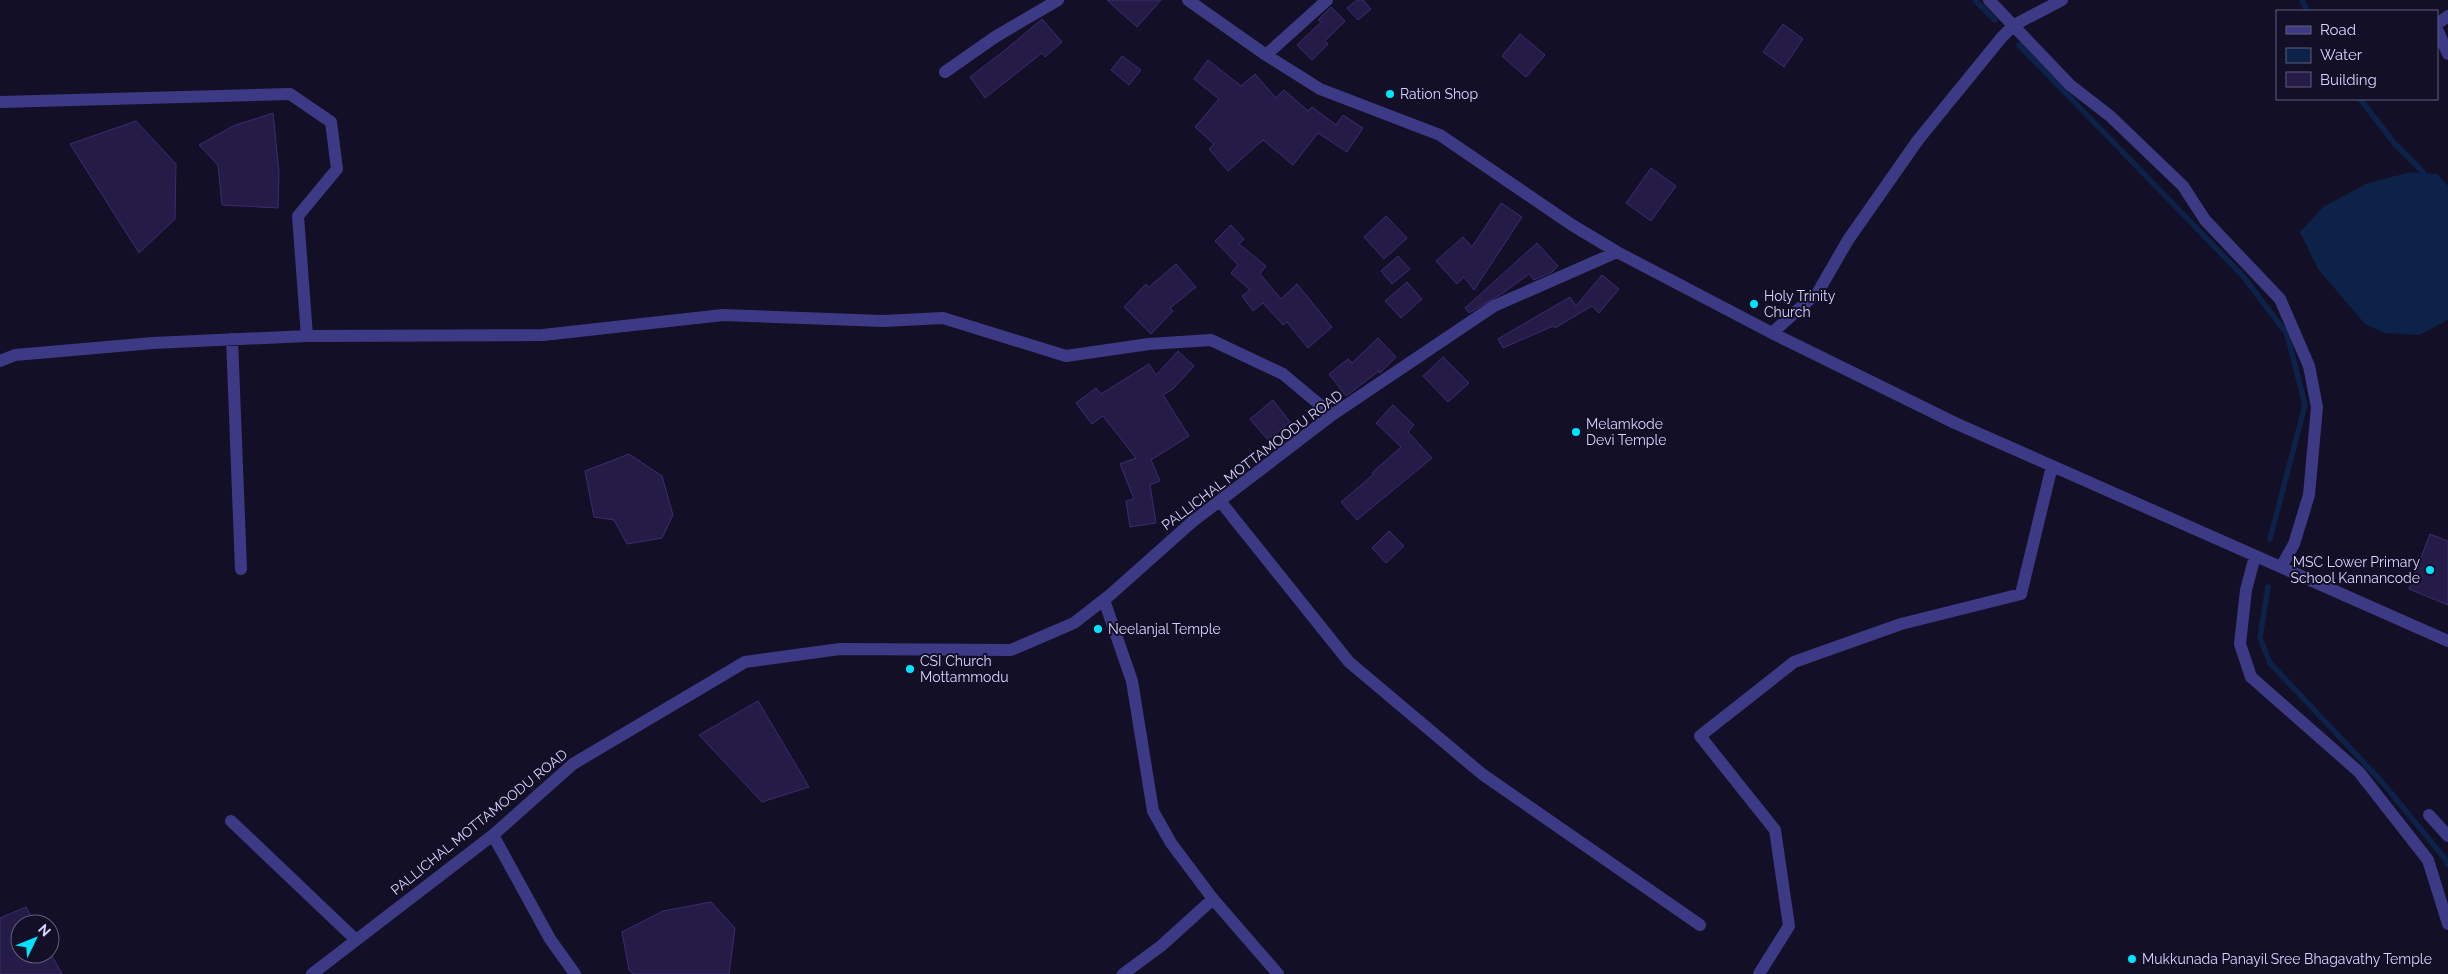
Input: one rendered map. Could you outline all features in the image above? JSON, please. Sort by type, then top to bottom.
[{"type":"street","points":[[945,72],[995,37],[1058,0]]},
{"type":"street","points":[[1188,0],[1266,55],[1320,89],[1440,134],[1572,225],[1617,252],[1772,333],[1955,424],[2448,641]]},
{"type":"street","points":[[1266,55],[1327,0]]},
{"type":"street","points":[[1989,0],[2070,85],[2110,116],[2183,186],[2205,220],[2280,299],[2309,366],[2317,407],[2309,495],[2294,544],[2281,567]]},
{"type":"street","points":[[1772,333],[1818,292],[1848,240],[1918,140],[2002,38],[2014,25],[2062,0]]},
{"type":"street","points":[[2438,31],[2448,54]]},
{"type":"street","points":[[0,102],[290,94],[331,122],[338,169],[298,216],[307,336]]},
{"type":"street","name":"PALLICHAL MOTTAMOODU ROAD","points":[[312,974],[493,834],[574,764],[745,662],[840,649],[1011,650],[1074,623],[1104,600],[1192,522],[1332,415],[1494,306],[1617,252]]},
{"type":"street","points":[[0,361],[15,356],[35,354],[153,343],[232,339],[307,336],[543,336],[723,315],[883,321],[943,318],[1066,356],[1149,344],[1211,340],[1283,374],[1332,415]]},
{"type":"street","points":[[232,339],[241,569]]},
{"type":"street","points":[[1759,974],[1789,926],[1775,830],[1700,736],[1794,662],[1901,624],[2021,594],[2052,466]]},
{"type":"street","points":[[1220,501],[1349,662],[1482,774],[1700,925]]},
{"type":"street","points":[[2255,556],[2246,590],[2240,644],[2251,677],[2359,772],[2428,860],[2448,924]]},
{"type":"street","points":[[1104,600],[1132,681],[1153,811],[1171,843],[1213,898],[1278,974]]},
{"type":"street","points":[[2429,815],[2448,836]]},
{"type":"street","points":[[231,821],[355,939]]},
{"type":"street","points":[[493,834],[550,939],[575,974]]},
{"type":"street","points":[[1122,974],[1161,946],[1213,898]]},
{"type":"water","points":[[2411,172],[2437,174],[2448,186],[2448,320],[2419,335],[2385,333],[2365,324],[2318,269],[2300,232],[2323,207],[2368,183]]},
{"type":"building","points":[[1107,0],[1161,0],[1137,27]]},
{"type":"building","points":[[1357,0],[1363,0],[1371,9],[1358,20],[1347,8]]},
{"type":"building","points":[[1331,7],[1345,21],[1325,41],[1328,44],[1312,60],[1297,45],[1321,22],[1318,20]]},
{"type":"building","points":[[1042,19],[1062,42],[1045,57],[1042,53],[985,98],[970,77]]},
{"type":"building","points":[[1783,24],[1803,39],[1784,67],[1763,52]]},
{"type":"building","points":[[1520,34],[1545,55],[1526,77],[1502,56]]},
{"type":"building","points":[[1122,56],[1141,70],[1129,85],[1111,70]]},
{"type":"building","points":[[1208,60],[1241,86],[1255,74],[1276,98],[1284,90],[1308,111],[1312,107],[1336,125],[1343,115],[1363,128],[1347,152],[1318,133],[1293,165],[1263,140],[1228,171],[1209,149],[1214,144],[1195,127],[1219,99],[1194,79]]},
{"type":"building","points":[[273,113],[279,172],[278,208],[222,205],[218,165],[199,145],[233,126]]},
{"type":"building","points":[[136,121],[176,164],[175,219],[139,253],[70,144]]},
{"type":"building","points":[[1651,168],[1676,186],[1651,221],[1626,203]]},
{"type":"building","points":[[1501,203],[1522,217],[1474,290],[1464,277],[1457,284],[1436,261],[1463,237],[1472,247]]},
{"type":"building","points":[[1386,216],[1407,238],[1384,259],[1364,237]]},
{"type":"building","points":[[1231,225],[1244,239],[1239,244],[1266,266],[1260,274],[1281,299],[1297,284],[1332,327],[1308,348],[1287,322],[1283,325],[1263,303],[1253,311],[1242,296],[1250,290],[1231,273],[1238,265],[1215,241]]},
{"type":"building","points":[[1537,243],[1558,266],[1552,272],[1534,280],[1529,274],[1503,293],[1469,313],[1465,308]]},
{"type":"building","points":[[1398,256],[1410,269],[1392,284],[1381,271]]},
{"type":"building","points":[[1176,264],[1196,287],[1170,308],[1173,311],[1151,334],[1124,307],[1146,284],[1149,287]]},
{"type":"building","points":[[1602,275],[1619,289],[1599,313],[1592,306],[1555,328],[1553,326],[1503,348],[1498,339],[1570,297],[1576,306]]},
{"type":"building","points":[[1407,282],[1422,299],[1401,318],[1385,301]]},
{"type":"building","points":[[1378,338],[1396,357],[1380,373],[1379,371],[1346,396],[1329,374],[1348,359],[1352,363]]},
{"type":"building","points":[[1178,351],[1194,366],[1173,389],[1163,395],[1189,436],[1151,460],[1160,481],[1150,485],[1156,523],[1130,527],[1126,501],[1134,499],[1120,464],[1136,458],[1103,416],[1092,424],[1076,403],[1096,388],[1101,394],[1149,364],[1156,375]]},
{"type":"building","points":[[1443,357],[1469,383],[1448,402],[1423,376]]},
{"type":"building","points":[[1273,400],[1290,422],[1268,440],[1250,419]]},
{"type":"building","points":[[1393,405],[1414,425],[1408,432],[1432,458],[1357,520],[1341,502],[1374,474],[1372,473],[1401,447],[1376,423]]},
{"type":"building","points":[[629,454],[662,476],[673,515],[662,538],[627,544],[614,520],[594,517],[585,471]]},
{"type":"building","points":[[1389,531],[1404,546],[1386,563],[1372,548]]},
{"type":"building","name":"MSC Lower Primary School Kannancode","points":[[2430,534],[2448,541],[2448,605],[2409,589]]},
{"type":"building","points":[[758,701],[809,787],[762,802],[699,735]]},
{"type":"building","points":[[711,902],[735,928],[729,974],[633,974],[629,970],[622,932],[663,911]]},
{"type":"building","points":[[26,907],[30,914],[10,914],[10,964],[56,964],[62,974],[0,974],[0,918]]},
{"type":"waterway","points":[[1975,0],[1995,20]]},
{"type":"waterway","points":[[2302,0],[2307,10]]},
{"type":"waterway","points":[[2019,45],[2243,276],[2287,334],[2305,405],[2270,539]]},
{"type":"waterway","points":[[2361,100],[2395,144],[2423,172],[2422,179]]},
{"type":"waterway","points":[[2268,587],[2260,638],[2270,663],[2382,782],[2446,860],[2448,865]]},
{"type":"place","name":"Ration Shop","points":[[1390,94]]},
{"type":"place","name":"Holy Trinity Church","points":[[1754,304]]},
{"type":"place","name":"Melamkode Devi Temple","points":[[1576,432]]},
{"type":"place","name":"MSC Lower Primary School Kannancode","points":[[2430,570]]},
{"type":"place","name":"Neelanjal Temple","points":[[1098,629]]},
{"type":"place","name":"CSI Church Mottammodu","points":[[910,669]]},
{"type":"place","name":"Mukkunada Panayil Sree Bhagavathy Temple","points":[[2132,959]]}]
